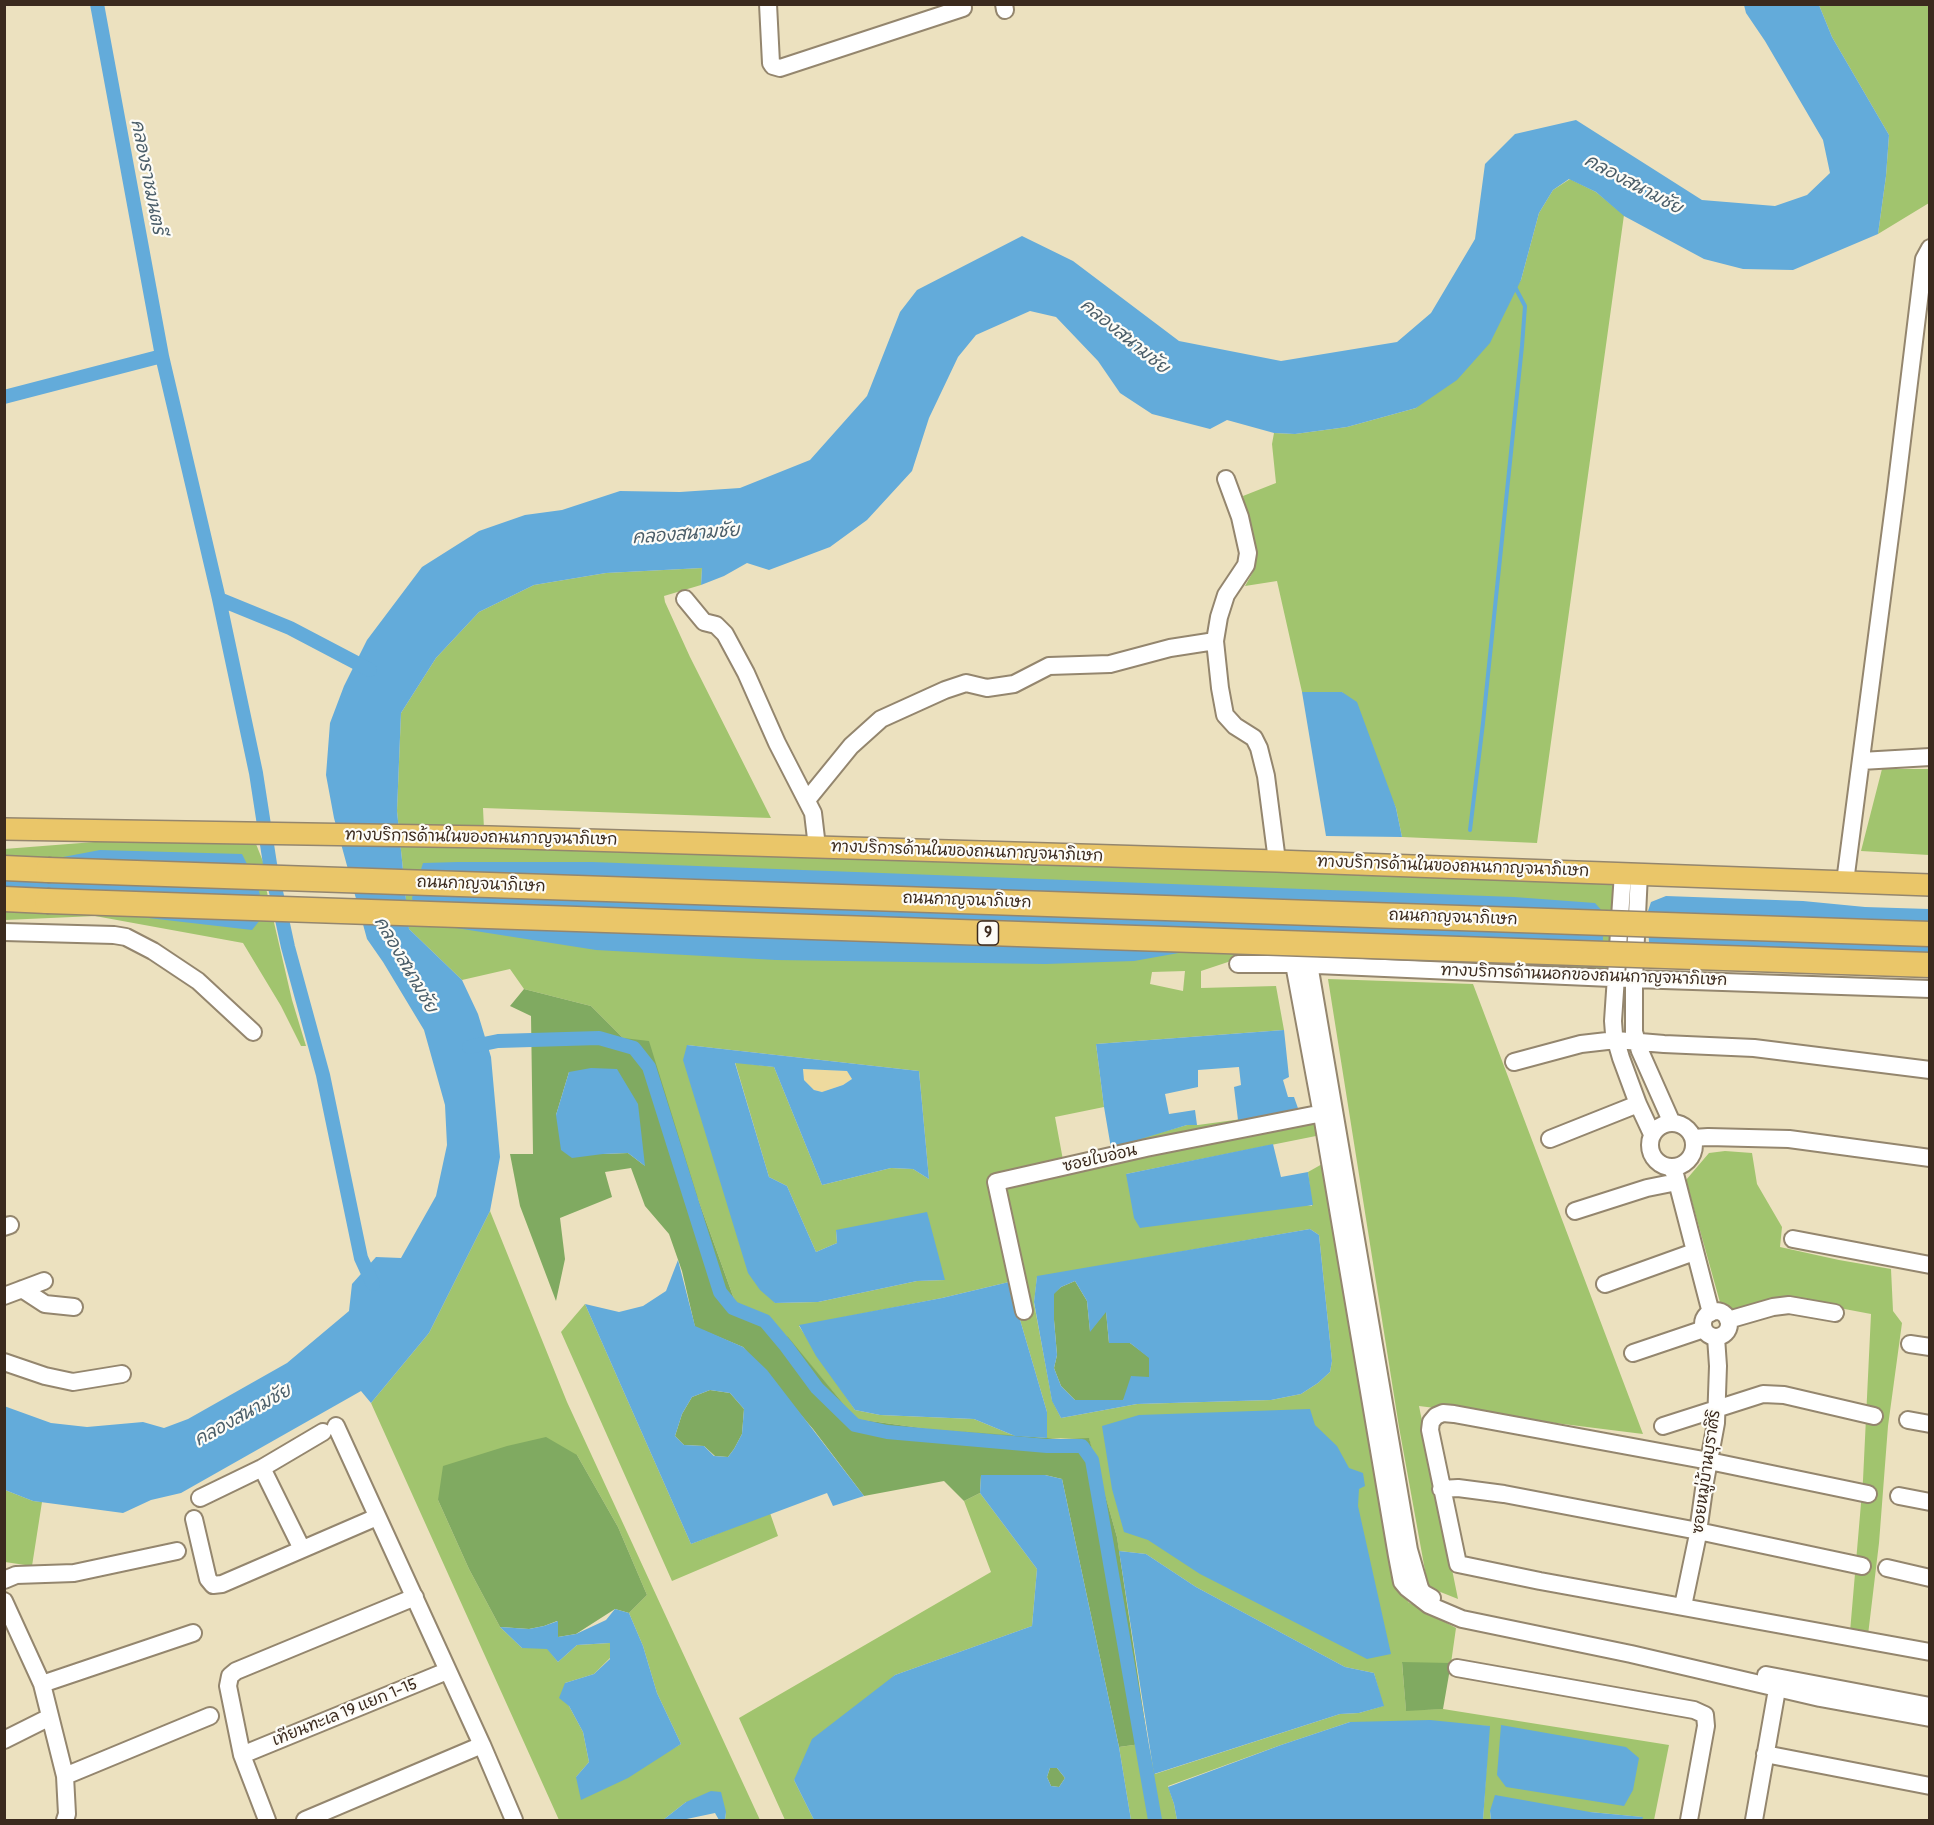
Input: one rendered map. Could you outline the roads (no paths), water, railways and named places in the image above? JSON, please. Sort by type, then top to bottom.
[{"type":"highway","name":"ถนนกาญจนาภิเษก","points":[[4,868],[1929,934]]},
{"type":"highway","name":"ถนนกาญจนาภิเษก","points":[[4,899],[1929,965]]},
{"type":"main road","points":[[4,818],[63,822],[144,832]]},
{"type":"main road","name":"ทางบริการด้านในของถนนกาญจนาภิเษก","points":[[4,829],[489,837],[1277,861],[1929,885]]},
{"type":"main road","points":[[4,839],[144,832]]},
{"type":"street","points":[[768,4],[771,63],[780,68],[963,8]]},
{"type":"street","points":[[1845,882],[1924,259],[1929,248]]},
{"type":"street","points":[[1226,480],[1240,517],[1248,553],[1246,565],[1226,596],[1219,617],[1215,641],[1220,688],[1225,715],[1235,726],[1254,738],[1262,757],[1277,861]]},
{"type":"street","points":[[685,599],[704,622],[716,625],[725,634],[807,800],[815,819],[817,847]]},
{"type":"street","points":[[807,800],[851,746],[881,719],[945,690],[966,683],[987,688],[1014,684],[1049,666],[1110,664],[1170,648],[1215,641]]},
{"type":"street","points":[[1861,760],[1929,757]]},
{"type":"street","points":[[1631,873],[1613,1021],[1616,1040],[1638,1104],[1652,1134],[1650,1149],[1652,1156],[1674,1175],[1711,1313],[1721,1313],[1728,1320],[1728,1329],[1725,1334],[1710,1333],[1633,1353]]},
{"type":"street","points":[[1631,873],[1634,1025],[1637,1043],[1672,1123]]},
{"type":"street","points":[[4,932],[126,937],[153,951],[198,981],[253,1032]]},
{"type":"street","name":"ทางบริการด้านนอกของถนนกาญจนาภิเษก","points":[[1238,964],[1302,964],[1634,979],[1929,988]]},
{"type":"street","points":[[1302,964],[1356,1280],[1409,1550],[1415,1575],[1423,1593],[1464,1612],[1778,1683],[1862,1695],[1927,1712]]},
{"type":"street","points":[[1514,1062],[1581,1044],[1616,1040],[1754,1048],[1929,1070]]},
{"type":"street","points":[[1550,1139],[1638,1104]]},
{"type":"street","name":"ซอยใบอ่อน","points":[[1024,1311],[996,1182],[1146,1148],[1328,1113]]},
{"type":"street","points":[[1575,1211],[1647,1188],[1674,1175],[1679,1166],[1691,1157],[1694,1150],[1693,1138],[1687,1128],[1672,1123],[1658,1128],[1652,1134]]},
{"type":"street","points":[[1693,1138],[1789,1139],[1929,1158]]},
{"type":"street","points":[[1793,1239],[1929,1265]]},
{"type":"street","points":[[1605,1284],[1694,1252]]},
{"type":"street","points":[[4,1296],[44,1281]]},
{"type":"street","points":[[22,1289],[45,1304],[74,1307]]},
{"type":"street","points":[[1728,1320],[1773,1307],[1789,1305],[1835,1313]]},
{"type":"street","name":"ซอยหมู่บ้านบุราศิริ","points":[[1683,1606],[1716,1423],[1718,1366],[1704,1319],[1711,1313]]},
{"type":"street","points":[[1910,1344],[1929,1347]]},
{"type":"street","points":[[4,1362],[45,1377],[73,1382],[122,1374]]},
{"type":"street","points":[[1663,1426],[1763,1394],[1784,1395],[1874,1416]]},
{"type":"street","points":[[1868,1494],[1709,1461],[1443,1413],[1431,1422],[1430,1430],[1458,1564],[1929,1652]]},
{"type":"street","points":[[1908,1420],[1929,1424]]},
{"type":"street","points":[[200,1498],[262,1468],[330,1429],[377,1517],[415,1597],[514,1821]]},
{"type":"street","points":[[262,1468],[302,1549]]},
{"type":"street","points":[[1442,1489],[1458,1488],[1504,1494],[1862,1566]]},
{"type":"street","points":[[1899,1496],[1929,1502]]},
{"type":"street","points":[[194,1519],[208,1579],[213,1585],[222,1584],[377,1517]]},
{"type":"street","points":[[4,1580],[16,1575],[74,1573],[177,1551]]},
{"type":"street","points":[[1887,1568],[1929,1578]]},
{"type":"street","points":[[267,1821],[242,1755],[228,1686],[230,1676],[236,1671],[415,1597]]},
{"type":"street","points":[[4,1601],[10,1626],[42,1684],[65,1776],[67,1814],[65,1821]]},
{"type":"street","points":[[42,1684],[193,1633]]},
{"type":"street","points":[[1457,1668],[1694,1710],[1705,1715],[1706,1726],[1689,1821]]},
{"type":"street","name":"เทียนทะเล 19 แยก 1-15","points":[[242,1755],[447,1671]]},
{"type":"street","points":[[1759,1820],[1765,1754],[1778,1683]]},
{"type":"street","points":[[65,1776],[210,1716]]},
{"type":"street","points":[[4,1740],[50,1717]]},
{"type":"street","points":[[305,1821],[482,1745]]},
{"type":"street","points":[[1765,1754],[1929,1786]]},
{"type":"water","name":"คลองสนามชัย","points":[[1744,5],[1819,5],[1832,37],[1889,135],[1878,234],[1793,270],[1743,269],[1704,259],[1624,216],[1596,192],[1569,179],[1553,190],[1539,213],[1521,280],[1490,343],[1457,380],[1416,408],[1347,427],[1295,434],[1274,433],[1227,420],[1210,429],[1152,414],[1120,393],[1098,361],[1056,317],[1030,311],[976,335],[958,357],[929,418],[912,471],[867,520],[830,547],[769,570],[747,563],[724,576],[701,585],[702,568],[606,573],[534,585],[479,612],[436,658],[401,713],[397,811],[409,929],[462,980],[478,1014],[491,1057],[500,1157],[490,1211],[429,1333],[371,1403],[361,1391],[181,1493],[151,1500],[123,1513],[33,1501],[5,1490],[4,1406],[51,1423],[87,1427],[143,1422],[164,1428],[188,1419],[287,1363],[349,1311],[352,1284],[376,1257],[401,1258],[436,1196],[447,1145],[445,1105],[424,1030],[367,939],[334,818],[326,775],[330,723],[344,686],[367,640],[422,567],[479,531],[525,515],[562,510],[620,491],[680,492],[740,488],[810,460],[867,396],[900,312],[917,290],[1022,236],[1073,261],[1179,341],[1281,361],[1397,342],[1431,313],[1475,239],[1485,164],[1515,134],[1576,120],[1702,200],[1775,206],[1807,195],[1830,173],[1823,140],[1746,13]]},
{"type":"water","points":[[1302,692],[1342,692],[1357,702],[1396,808],[1402,837],[1326,836]]},
{"type":"water","points":[[100,850],[242,854],[258,886],[264,915],[252,930],[88,911],[5,908],[4,859],[42,861]]},
{"type":"water","points":[[592,862],[1514,897],[1595,903],[1603,912],[1603,939],[1598,965],[1212,947],[1134,961],[1045,964],[776,960],[596,950],[418,922],[412,898],[423,863]]},
{"type":"water","points":[[1666,896],[1929,909],[1929,974],[1664,963],[1649,942],[1647,914],[1651,902]]},
{"type":"water","points":[[1284,1030],[1289,1077],[1283,1080],[1288,1097],[1294,1097],[1299,1111],[1238,1120],[1234,1087],[1241,1085],[1239,1067],[1198,1070],[1198,1087],[1165,1094],[1169,1114],[1195,1110],[1197,1125],[1187,1125],[1111,1148],[1096,1044]]},
{"type":"water","points":[[687,1045],[919,1071],[929,1179],[913,1169],[891,1168],[822,1185],[774,1067],[735,1063],[769,1177],[787,1186],[816,1252],[837,1243],[836,1230],[927,1212],[945,1280],[917,1281],[818,1302],[775,1303],[760,1290],[748,1273],[683,1060]],"holes":[[[803,1069],[847,1071],[852,1079],[843,1085],[822,1092],[814,1090],[804,1080]]]},
{"type":"water","points":[[591,1068],[617,1069],[638,1104],[645,1166],[628,1153],[572,1158],[561,1150],[556,1115],[569,1072]]},
{"type":"water","points":[[1273,1144],[1281,1177],[1308,1172],[1313,1205],[1140,1228],[1134,1218],[1126,1174]]},
{"type":"water","points":[[1310,1229],[1319,1235],[1332,1361],[1330,1372],[1301,1394],[1271,1400],[1137,1404],[1061,1418],[1052,1401],[1034,1302],[1037,1276]],"holes":[[[1075,1281],[1087,1301],[1090,1332],[1106,1312],[1109,1343],[1130,1343],[1149,1358],[1149,1377],[1131,1376],[1123,1400],[1075,1400],[1061,1386],[1054,1368],[1057,1355],[1054,1294],[1061,1287]]]},
{"type":"water","points":[[678,1260],[695,1326],[743,1347],[767,1370],[864,1496],[833,1506],[827,1493],[691,1544],[585,1304],[619,1312],[643,1306],[666,1291]],"holes":[[[710,1390],[730,1393],[744,1409],[742,1434],[728,1457],[714,1456],[704,1446],[684,1445],[675,1436],[682,1414],[692,1397]]]},
{"type":"water","points":[[1009,1282],[1047,1412],[1047,1438],[1015,1436],[974,1419],[880,1415],[855,1410],[816,1356],[799,1325],[942,1298]]},
{"type":"water","points":[[1310,1409],[1315,1425],[1337,1446],[1349,1468],[1363,1473],[1365,1486],[1359,1489],[1358,1506],[1391,1654],[1367,1659],[1200,1574],[1148,1540],[1124,1532],[1112,1489],[1102,1426],[1139,1415]]},
{"type":"water","points":[[981,1475],[1045,1475],[1062,1479],[1119,1747],[1131,1820],[814,1820],[794,1780],[812,1739],[895,1675],[1032,1626],[1037,1569],[980,1493]],"holes":[[[1050,1768],[1057,1768],[1065,1778],[1059,1787],[1051,1786],[1047,1777]]]},
{"type":"water","points":[[1119,1551],[1146,1554],[1196,1587],[1345,1667],[1374,1673],[1384,1706],[1359,1713],[1340,1714],[1154,1774]]},
{"type":"water","points":[[615,1609],[629,1613],[643,1646],[657,1693],[681,1744],[628,1778],[581,1800],[576,1777],[589,1762],[583,1732],[569,1706],[559,1698],[565,1683],[594,1674],[610,1659],[610,1643],[577,1645],[558,1662],[547,1649],[522,1648],[500,1627],[529,1629],[558,1621],[558,1637],[576,1634],[606,1620]]},
{"type":"water","points":[[1430,1720],[1490,1726],[1483,1820],[1177,1820],[1168,1787],[1350,1722]]},
{"type":"water","points":[[1501,1725],[1626,1747],[1639,1758],[1633,1790],[1624,1806],[1506,1787],[1497,1775]]},
{"type":"water","points":[[711,1791],[721,1792],[726,1812],[725,1820],[719,1820],[715,1813],[682,1820],[663,1820],[686,1802]]},
{"type":"water","points":[[1495,1795],[1590,1812],[1643,1817],[1642,1820],[1491,1820],[1490,1811]]},
{"type":"waterway","name":"คลองราชมนตรี","points":[[97,4],[162,356]]},
{"type":"waterway","points":[[1470,830],[1522,346],[1525,306],[1515,287]]},
{"type":"waterway","points":[[4,397],[162,356],[219,599],[290,628],[370,670]]},
{"type":"waterway","points":[[219,599],[256,773],[270,864],[288,947],[323,1075],[361,1258],[373,1284]]},
{"type":"waterway","points":[[469,1047],[498,1041],[599,1038],[634,1048],[649,1067],[720,1292],[733,1308],[765,1321],[817,1388],[855,1425],[887,1432],[1047,1446],[1082,1446],[1092,1460],[1155,1820]]}]
